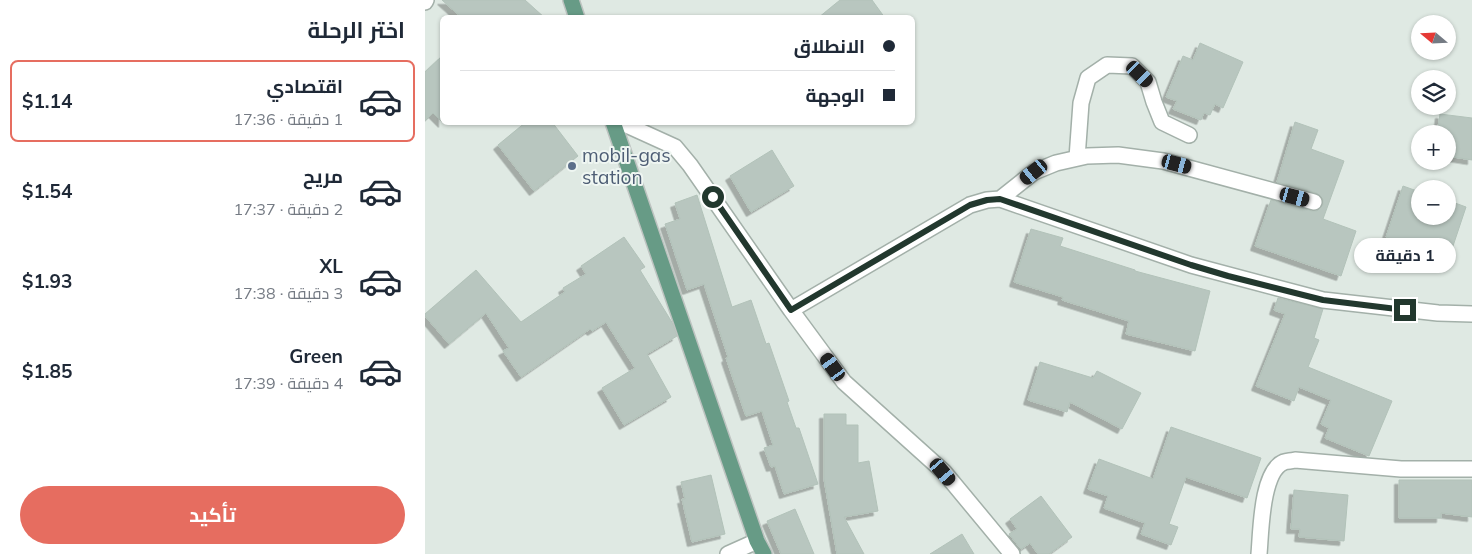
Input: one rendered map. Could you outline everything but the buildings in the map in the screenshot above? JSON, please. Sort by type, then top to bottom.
[{"type":"main road","points":[[571,0],[576,15]]},
{"type":"main road","points":[[614,125],[760,547]]},
{"type":"street","points":[[1077,158],[1081,103],[1089,78],[1107,65],[1132,66],[1148,82],[1162,122],[1189,135]]},
{"type":"street","points":[[627,125],[675,147],[690,165],[791,310],[844,382],[943,472],[1012,554]]},
{"type":"street","points":[[1000,199],[1034,172],[1067,159],[1118,155],[1163,161],[1313,202]]},
{"type":"street","points":[[791,310],[970,205],[987,200],[1000,199],[1191,265],[1323,300],[1428,312],[1472,314]]},
{"type":"street","points":[[1259,554],[1264,495],[1270,478],[1276,468],[1283,462],[1295,460],[1401,469],[1472,469]]},
{"type":"street","points":[[728,554],[760,547]]},
{"type":"place","name":"mobil-gas station","points":[[572,166]]},
{"type":"route","points":[[713,197],[791,310],[970,205],[987,200],[1000,199],[1228,276],[1323,300],[1405,310]]}]
